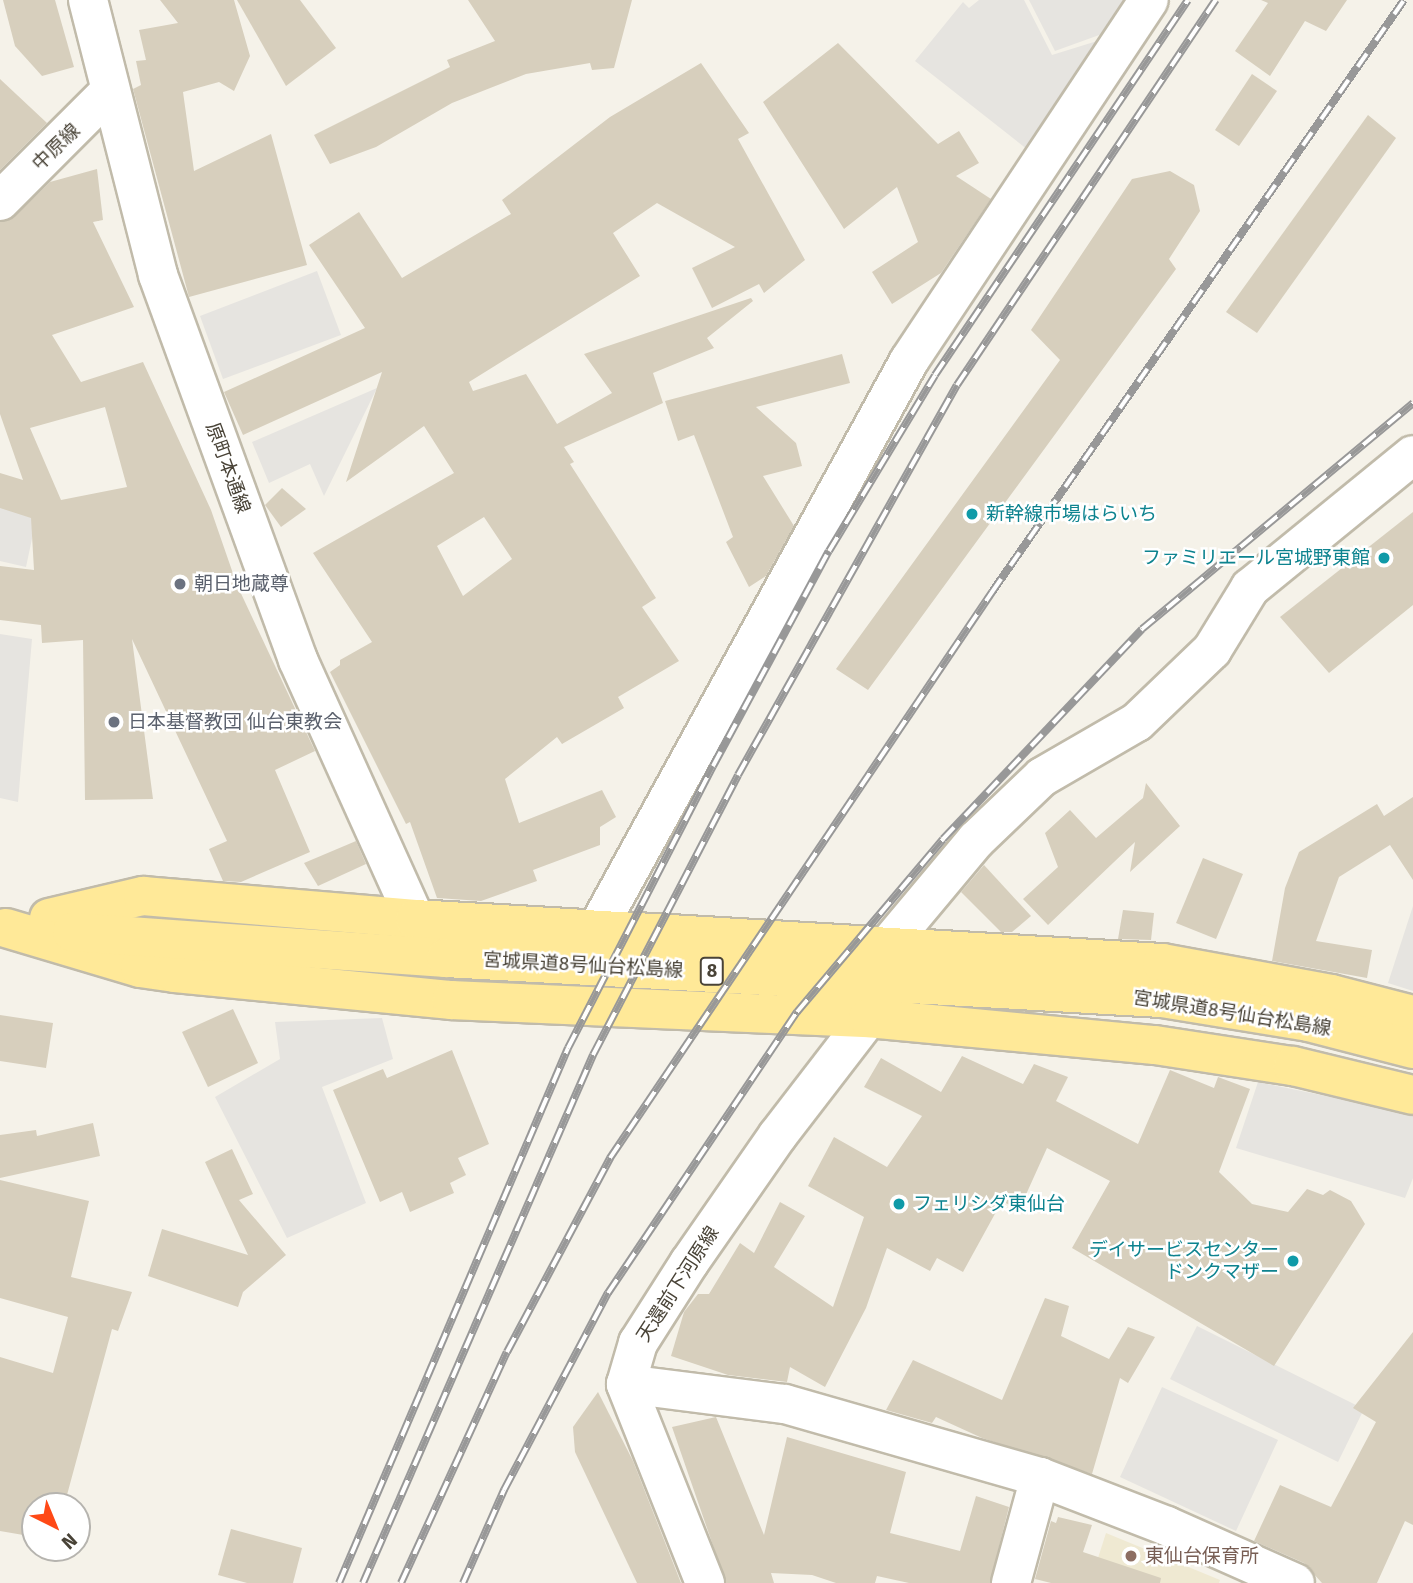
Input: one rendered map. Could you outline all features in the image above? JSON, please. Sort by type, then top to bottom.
[{"type":"main road","points":[[3,928],[143,896],[415,919],[889,944],[1163,963],[1331,995],[1413,1015]]},
{"type":"main road","points":[[3,928],[140,968],[175,973],[452,1000],[868,1018],[1155,1045],[1293,1066],[1413,1095]]},
{"type":"main road","name":"宮城県道8号仙台松島線","points":[[3,928],[446,958],[1162,998],[1309,1022],[1413,1049]]},
{"type":"street","name":"原町本通線","points":[[88,0],[109,92],[151,234],[158,275],[288,634],[415,919]]},
{"type":"street","points":[[597,929],[909,361],[1149,0]]},
{"type":"street","name":"中原線","points":[[0,201],[109,92]]},
{"type":"street","points":[[889,944],[976,839],[1042,777],[1137,722],[1212,650],[1250,588],[1413,455]]},
{"type":"street","name":"天還前下河原線","points":[[626,1384],[638,1343],[690,1263],[778,1135],[868,1018]]},
{"type":"street","points":[[705,1583],[626,1384],[785,1404],[1040,1478],[1167,1526],[1295,1583]]},
{"type":"street","points":[[1011,1583],[1040,1478]]},
{"type":"shaded area","points":[[979,0],[1024,0],[1052,55],[1110,37],[1028,150],[915,61],[963,2],[969,8]]},
{"type":"shaded area","points":[[1029,0],[1132,0],[1113,30],[1055,51]]},
{"type":"shaded area","points":[[317,271],[341,335],[223,379],[200,316]]},
{"type":"shaded area","points":[[377,388],[324,496],[310,464],[269,483],[252,442]]},
{"type":"shaded area","points":[[0,506],[37,515],[26,567],[0,561]]},
{"type":"shaded area","points":[[0,634],[32,639],[18,802],[0,798]]},
{"type":"shaded area","points":[[1413,906],[1413,991],[1388,983]]},
{"type":"shaded area","points":[[382,1018],[393,1059],[322,1087],[366,1203],[287,1238],[215,1097],[280,1059],[275,1022]]},
{"type":"shaded area","points":[[1258,1082],[1413,1114],[1413,1178],[1405,1198],[1236,1148]]},
{"type":"shaded area","points":[[1197,1326],[1364,1409],[1338,1462],[1170,1379]]},
{"type":"shaded area","points":[[1162,1387],[1278,1440],[1236,1531],[1120,1477]]},
{"type":"shaded area","name":"東仙台保育所","points":[[1106,1533],[1220,1580],[1219,1583],[1090,1583]]},
{"type":"building","points":[[3,0],[55,0],[74,67],[42,76],[15,46]]},
{"type":"building","points":[[160,0],[234,0],[250,56],[234,91],[219,82],[183,92],[194,171],[271,134],[307,265],[189,297],[133,89],[141,85],[136,61],[146,60],[139,30],[178,23]]},
{"type":"building","points":[[237,0],[300,0],[336,48],[286,86]]},
{"type":"building","points":[[468,0],[632,0],[614,68],[592,70],[590,63],[526,74],[452,103],[376,147],[330,164],[314,135],[450,67],[447,60],[495,41]]},
{"type":"building","points":[[1261,0],[1347,0],[1326,31],[1305,21],[1270,76],[1235,51],[1268,3]]},
{"type":"building","points":[[838,43],[938,144],[959,131],[979,163],[956,176],[991,199],[941,273],[892,304],[872,272],[918,242],[897,187],[844,229],[763,102]]},
{"type":"building","points":[[701,63],[749,133],[738,139],[805,260],[764,293],[759,284],[712,308],[692,268],[735,247],[657,203],[613,233],[640,276],[469,382],[473,391],[526,374],[557,424],[612,393],[584,354],[751,298],[753,301],[707,338],[714,348],[653,373],[663,403],[564,447],[574,462],[570,464],[656,598],[642,607],[679,661],[618,697],[624,708],[562,744],[557,737],[505,779],[519,823],[602,790],[616,817],[600,827],[600,845],[533,870],[537,881],[481,901],[437,898],[410,822],[406,824],[330,672],[340,665],[340,660],[372,642],[313,553],[454,473],[424,426],[346,482],[382,372],[243,435],[224,392],[365,328],[309,245],[359,212],[402,278],[511,214],[502,200],[610,117]],"holes":[[[484,517],[512,559],[463,596],[437,546]]]},
{"type":"building","points":[[1252,74],[1277,91],[1239,146],[1215,130]]},
{"type":"building","points":[[0,79],[47,123],[0,170]]},
{"type":"building","points":[[1368,115],[1396,138],[1257,333],[1226,312]]},
{"type":"building","points":[[97,169],[103,220],[93,222],[134,307],[52,335],[81,382],[143,362],[211,510],[237,585],[315,751],[275,770],[310,852],[241,882],[223,881],[209,849],[227,841],[132,639],[153,799],[85,800],[83,640],[42,643],[41,625],[0,620],[0,566],[34,570],[31,518],[0,508],[0,473],[23,480],[0,414],[0,222],[15,216],[50,182]],"holes":[[[105,407],[127,487],[61,500],[30,428]]]},
{"type":"building","name":"新幹線市場はらいち","points":[[1170,171],[1194,185],[1200,211],[1169,259],[1176,269],[868,690],[836,669],[1060,360],[1031,330],[1132,179]]},
{"type":"building","points":[[842,354],[850,383],[756,407],[796,443],[802,466],[763,476],[794,526],[766,576],[749,587],[726,542],[733,537],[694,435],[678,441],[665,401]]},
{"type":"building","points":[[282,488],[306,509],[281,527],[265,505]]},
{"type":"building","name":"ファミリエール宮城野東館","points":[[1413,512],[1413,605],[1329,673],[1280,617]]},
{"type":"building","points":[[1146,783],[1180,826],[1130,872],[1135,842],[1048,925],[1023,899],[1058,867],[1045,833],[1070,810],[1096,838],[1143,798]]},
{"type":"building","points":[[1413,797],[1413,880],[1390,845],[1339,877],[1316,941],[1372,950],[1367,978],[1272,961],[1285,888],[1299,852],[1377,804],[1384,816]]},
{"type":"building","points":[[356,841],[366,864],[318,886],[304,863]]},
{"type":"building","points":[[1203,858],[1243,874],[1216,939],[1176,923]]},
{"type":"building","points":[[984,865],[1031,916],[1012,932],[1001,932],[961,892]]},
{"type":"building","points":[[1123,910],[1154,913],[1151,940],[1118,939]]},
{"type":"building","points":[[233,1009],[258,1063],[208,1087],[182,1032]]},
{"type":"building","points":[[0,1015],[53,1023],[46,1068],[0,1061]]},
{"type":"building","points":[[452,1050],[489,1144],[458,1158],[466,1175],[450,1183],[454,1193],[410,1212],[402,1192],[380,1202],[333,1090],[383,1069],[387,1078]]},
{"type":"building","points":[[962,1056],[1023,1084],[1034,1064],[1068,1077],[1056,1101],[1138,1144],[1170,1070],[1214,1088],[1218,1077],[1250,1089],[1219,1172],[1252,1204],[1288,1212],[1307,1189],[1323,1195],[1330,1190],[1351,1201],[1365,1224],[1274,1366],[1072,1248],[1110,1181],[1047,1148],[1019,1210],[1002,1201],[963,1272],[937,1258],[930,1271],[887,1248],[866,1308],[825,1387],[790,1367],[787,1382],[728,1375],[671,1356],[684,1312],[698,1294],[709,1294],[740,1243],[754,1253],[780,1202],[805,1216],[774,1267],[833,1307],[864,1217],[808,1186],[834,1137],[887,1167],[922,1116],[864,1087],[881,1058],[941,1092]]},
{"type":"building","points":[[93,1123],[100,1156],[0,1178],[0,1135],[36,1130],[37,1136]]},
{"type":"building","points":[[232,1149],[253,1194],[239,1200],[286,1255],[243,1292],[238,1307],[148,1276],[162,1229],[248,1255],[205,1162]]},
{"type":"building","points":[[0,1180],[89,1201],[71,1277],[132,1292],[118,1331],[112,1329],[68,1492],[21,1492],[21,1535],[0,1531],[0,1357],[53,1373],[68,1317],[0,1298]]},
{"type":"building","points":[[1045,1298],[1069,1306],[1061,1336],[1109,1359],[1128,1327],[1155,1337],[1128,1383],[1120,1378],[1092,1474],[982,1438],[936,1417],[932,1423],[886,1410],[913,1360],[1002,1400]]},
{"type":"building","points":[[1413,1332],[1413,1525],[1405,1521],[1377,1583],[1322,1583],[1304,1563],[1254,1541],[1280,1485],[1331,1507],[1376,1422],[1353,1408]]},
{"type":"building","points":[[598,1392],[633,1461],[681,1583],[637,1583],[575,1452],[573,1427]]},
{"type":"building","points":[[716,1417],[764,1535],[787,1437],[906,1472],[890,1533],[960,1551],[976,1496],[1009,1507],[990,1583],[909,1583],[877,1576],[875,1583],[836,1583],[812,1575],[771,1573],[774,1583],[726,1583],[672,1427]]},
{"type":"building","points":[[1058,1517],[1092,1525],[1083,1552],[1161,1578],[1160,1583],[1051,1583],[1035,1579],[1051,1521],[1056,1523]]},
{"type":"building","points":[[231,1529],[302,1548],[293,1583],[247,1583],[218,1575]]},
{"type":"railway","points":[[339,1583],[568,1048],[713,766],[829,551],[935,375],[1188,0]]},
{"type":"railway","points":[[363,1583],[593,1055],[738,775],[957,385],[1216,0]]},
{"type":"railway","points":[[401,1583],[507,1352],[610,1158],[992,592],[1404,0]]},
{"type":"railway","points":[[463,1583],[504,1490],[608,1293],[797,1012],[943,839],[1142,629],[1413,403]]},
{"type":"place","name":"新幹線市場はらいち","points":[[972,514]]},
{"type":"place","name":"ファミリエール宮城野東館","points":[[1384,558]]},
{"type":"place","name":"朝日地蔵尊","points":[[180,584]]},
{"type":"place","name":"日本基督教団 仙台東教会","points":[[114,722]]},
{"type":"place","name":"フェリシダ東仙台","points":[[899,1204]]},
{"type":"place","name":"デイサービスセンター ドンクマザー","points":[[1293,1261]]},
{"type":"place","name":"東仙台保育所","points":[[1131,1556]]}]
